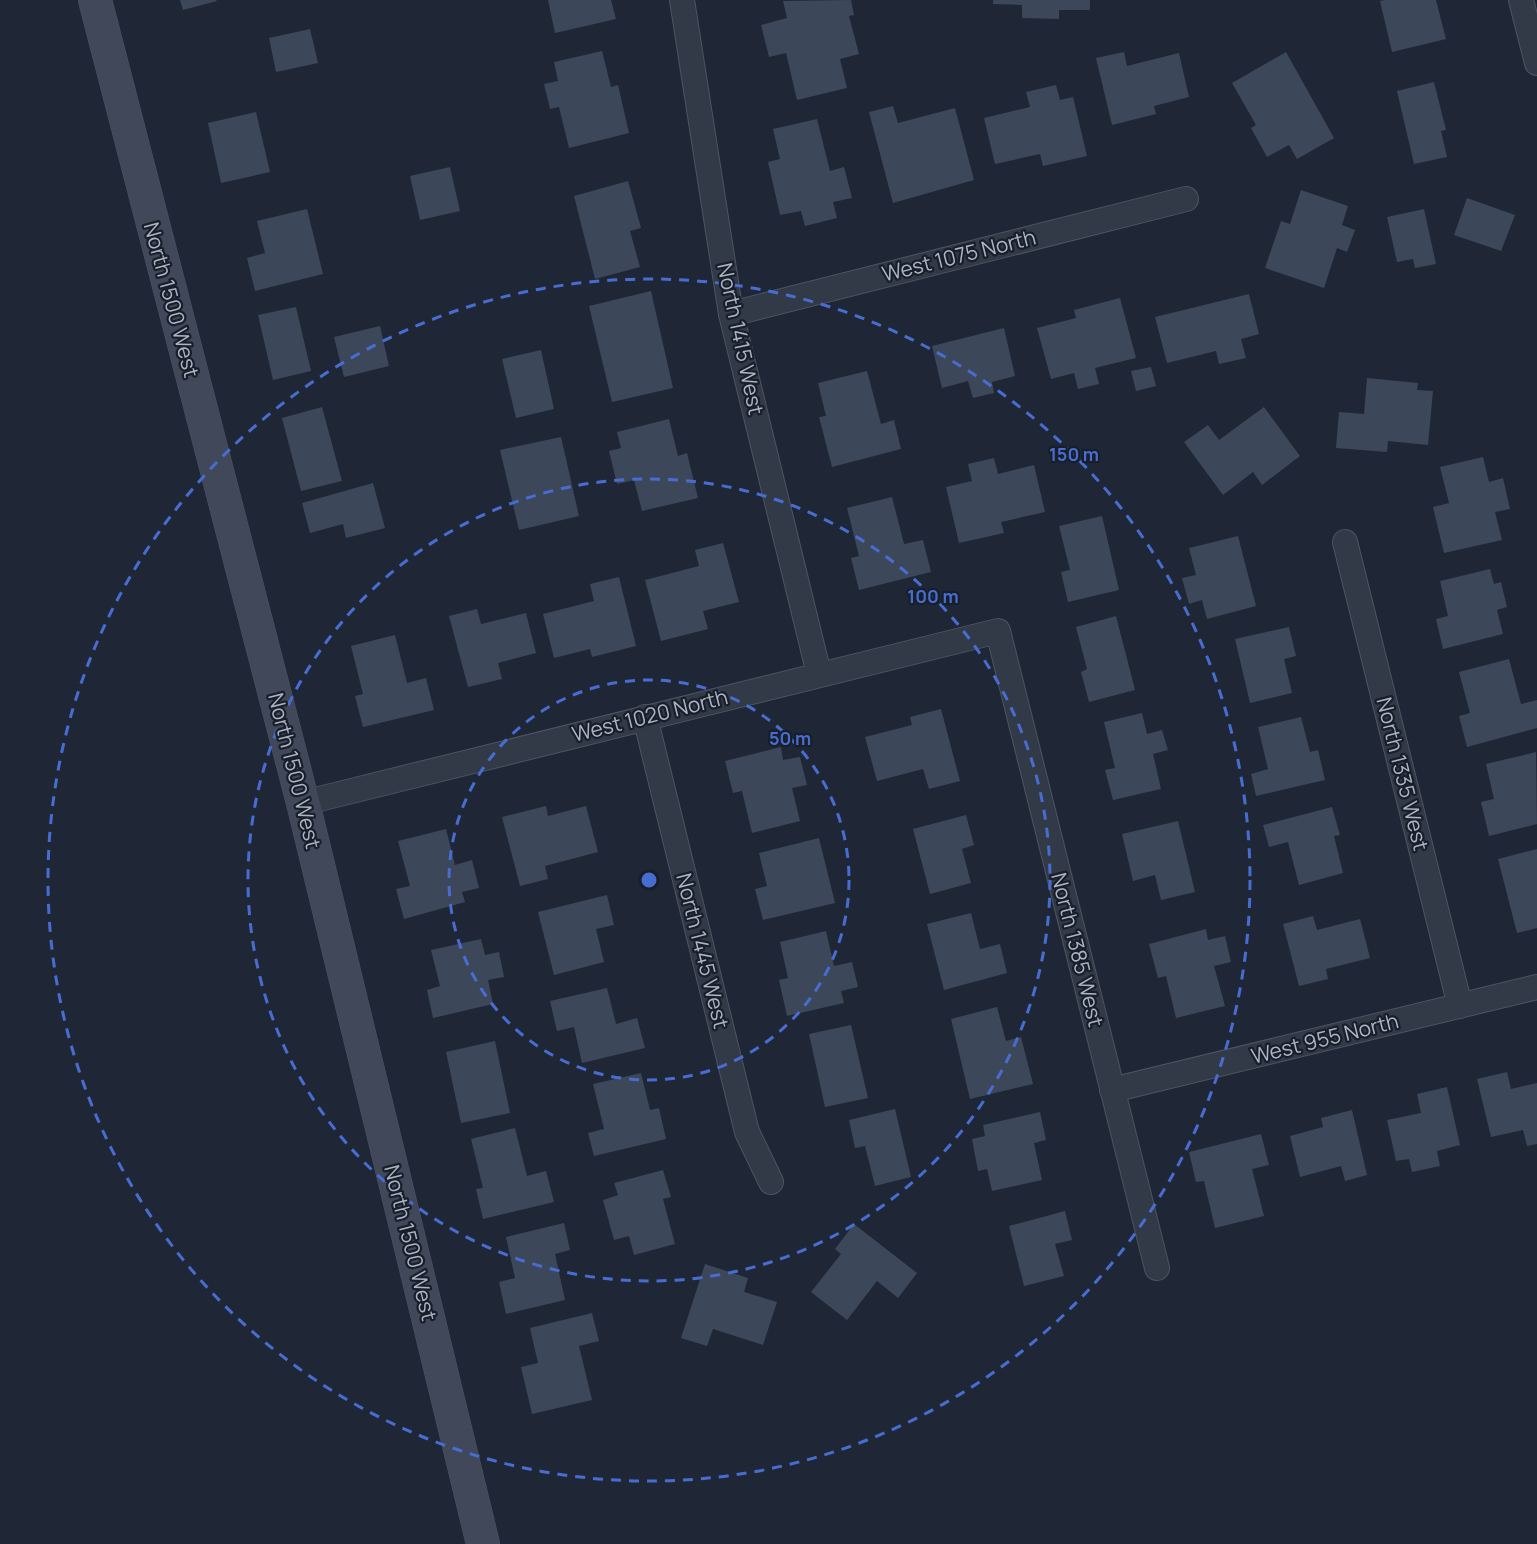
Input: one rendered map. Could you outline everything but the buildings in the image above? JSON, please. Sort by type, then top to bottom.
[{"type":"street","name":"North 1500 West","points":[[95,0],[303,803],[483,1544]]},
{"type":"street","name":"North 1415 West","points":[[682,0],[731,314],[819,674]]},
{"type":"street","points":[[1521,0],[1537,63]]},
{"type":"street","name":"West 1075 North","points":[[731,314],[1186,199]]},
{"type":"street","name":"North 1335 West","points":[[1345,542],[1460,1006]]},
{"type":"street","name":"West 1020 North","points":[[303,803],[998,631]]},
{"type":"street","name":"North 1385 West","points":[[998,631],[1157,1268]]},
{"type":"street","name":"North 1445 West","points":[[645,717],[747,1132],[771,1182]]},
{"type":"street","name":"West 955 North","points":[[1112,1090],[1537,987]]}]
